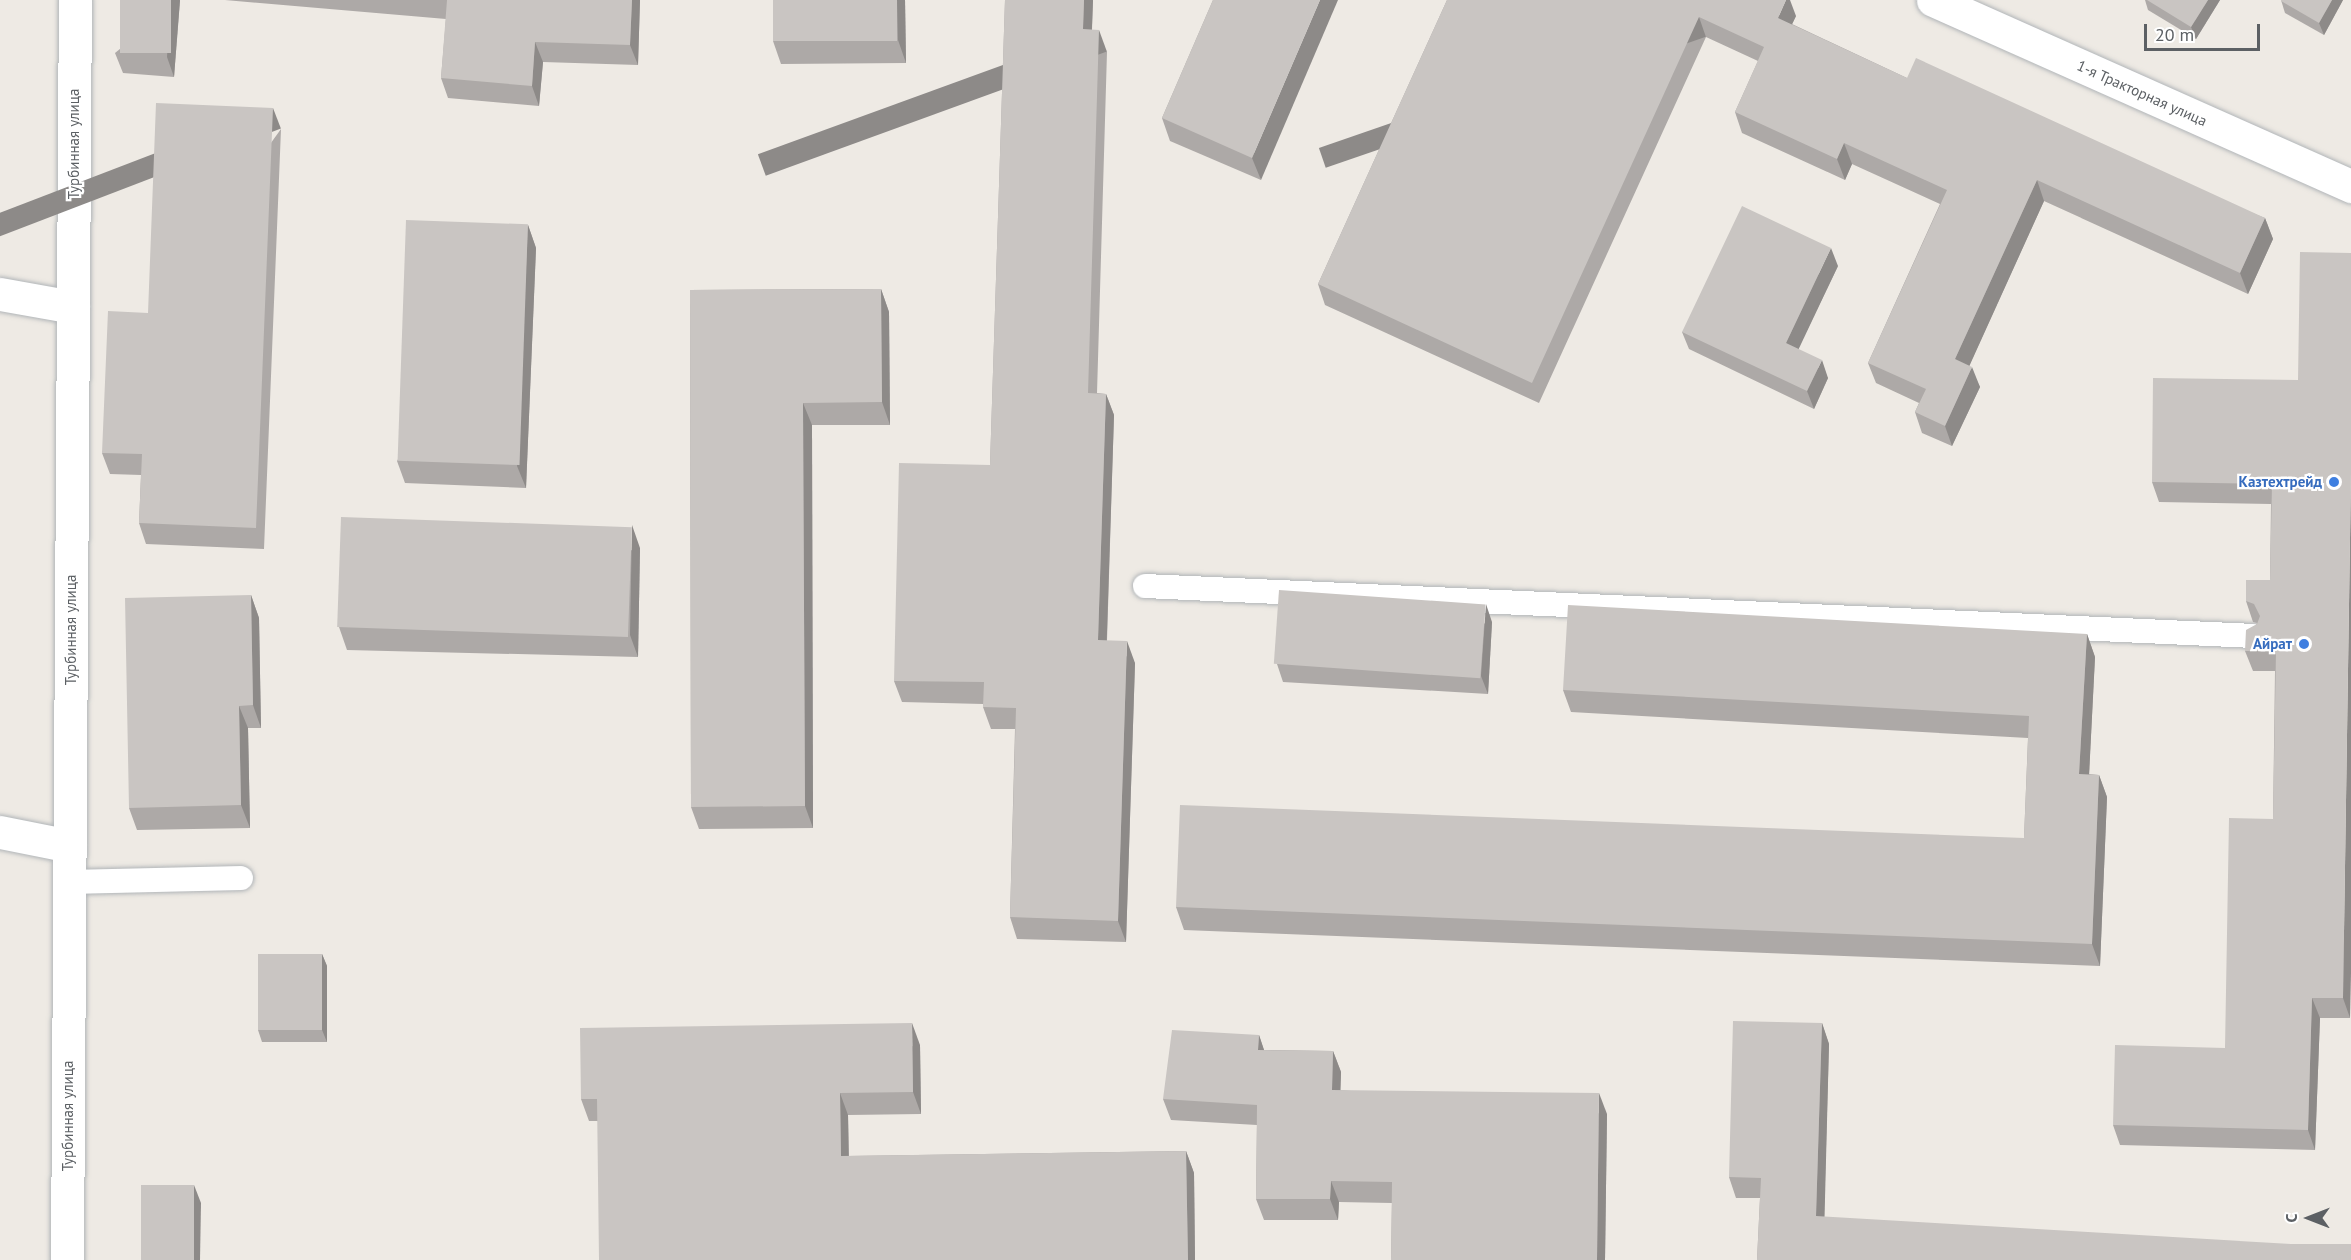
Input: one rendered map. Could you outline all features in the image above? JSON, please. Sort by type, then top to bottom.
[{"type":"street","name":"Турбинная улица","points":[[67,1260],[75,0]]},
{"type":"street","name":"1-я Тракторная улица","points":[[1933,0],[2351,186]]},
{"type":"street","points":[[0,294],[73,308]]},
{"type":"street","points":[[0,832],[70,846]]},
{"type":"lane","points":[[1144,586],[2253,636]]},
{"type":"lane","points":[[70,882],[240,878]]},
{"type":"building","points":[[120,0],[171,0],[171,53],[120,53]]},
{"type":"building","points":[[447,0],[632,0],[630,45],[535,42],[532,86],[441,78]]},
{"type":"building","points":[[773,0],[897,0],[897,41],[773,41]]},
{"type":"building","points":[[1005,0],[1084,0],[1083,29],[1099,30],[1088,393],[1106,394],[1098,640],[1127,641],[1118,921],[1010,917],[1016,708],[983,707],[984,682],[894,681],[899,463],[990,465]]},
{"type":"building","points":[[1213,0],[1320,0],[1252,158],[1162,118]]},
{"type":"building","points":[[1447,0],[1786,0],[1778,18],[1907,78],[1916,58],[2265,218],[2240,273],[2037,180],[1955,359],[1972,367],[1945,426],[1915,412],[1926,389],[1868,363],[1947,190],[1844,143],[1837,159],[1735,112],[1764,47],[1699,17],[1532,383],[1318,284]]},
{"type":"building","points":[[2147,0],[2208,0],[2191,27]]},
{"type":"building","points":[[2281,0],[2332,0],[2319,23]]},
{"type":"building","points":[[156,103],[273,108],[256,528],[139,523],[142,454],[102,453],[108,311],[148,313]]},
{"type":"building","points":[[1742,206],[1831,248],[1786,343],[1822,360],[1807,391],[1682,332]]},
{"type":"building","points":[[406,220],[528,224],[520,465],[398,461]]},
{"type":"building","points":[[2300,252],[2351,253],[2351,473],[2343,998],[2312,998],[2308,1130],[2113,1125],[2115,1045],[2225,1048],[2229,818],[2273,819],[2276,651],[2245,651],[2246,630],[2257,624],[2260,616],[2254,604],[2246,601],[2246,580],[2270,580],[2272,484],[2152,482],[2153,378],[2298,380]]},
{"type":"building","points":[[881,289],[882,402],[803,403],[805,806],[691,807],[690,290]]},
{"type":"building","points":[[341,517],[632,527],[628,637],[337,627]]},
{"type":"building","points":[[1279,590],[1485,604],[1480,678],[1274,664]]},
{"type":"building","points":[[251,595],[253,705],[239,706],[241,805],[129,808],[125,598]]},
{"type":"building","points":[[1568,605],[2087,634],[2079,774],[2099,775],[2092,944],[1176,907],[1180,805],[2024,838],[2029,716],[1563,690]]},
{"type":"building","points":[[258,954],[322,954],[322,1030],[258,1030]]},
{"type":"building","points":[[1733,1021],[1822,1023],[1816,1216],[2291,1244],[2351,1244],[2351,1260],[1757,1260],[1761,1178],[1729,1177]]},
{"type":"building","points":[[912,1023],[913,1092],[840,1093],[841,1156],[1186,1151],[1188,1260],[599,1260],[597,1099],[581,1099],[580,1028]]},
{"type":"building","points":[[1172,1030],[1259,1035],[1258,1050],[1333,1051],[1332,1090],[1599,1093],[1597,1260],[1391,1260],[1392,1182],[1331,1181],[1330,1199],[1256,1199],[1257,1105],[1163,1099]]},
{"type":"building","points":[[141,1185],[194,1185],[194,1260],[141,1260]]},
{"type":"place","name":"Казтехтрейд","points":[[2334,482]]},
{"type":"place","name":"Айрат","points":[[2304,644]]}]
